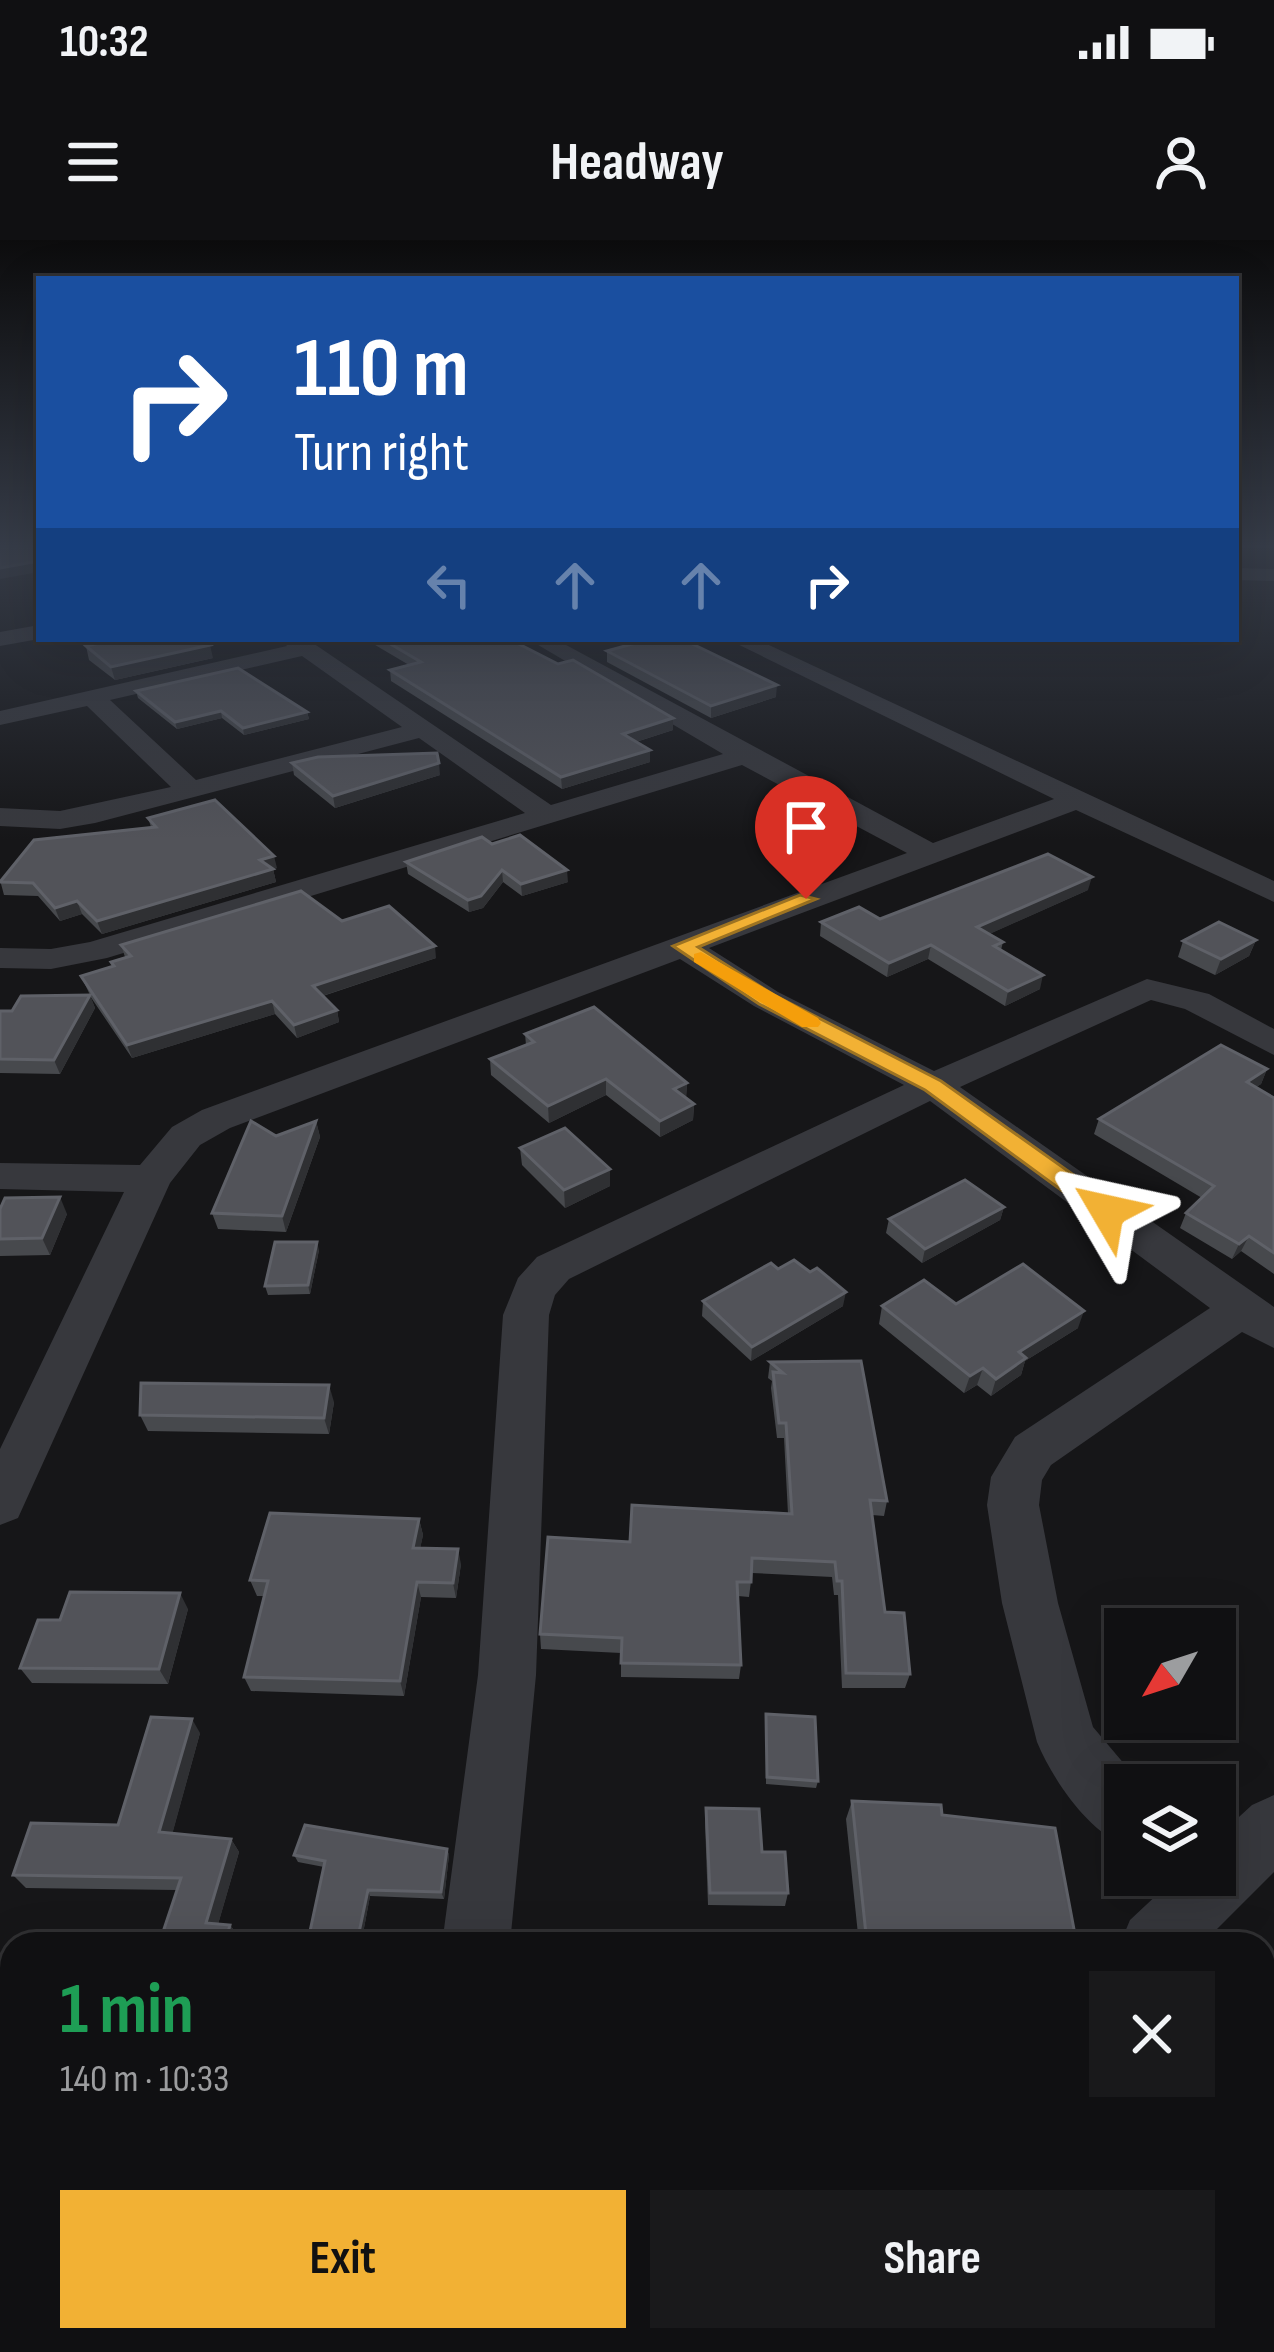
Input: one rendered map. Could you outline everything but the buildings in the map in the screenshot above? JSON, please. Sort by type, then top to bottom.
[{"type":"street","points":[[545,643],[745,756],[930,853]]},
{"type":"street","points":[[745,643],[1274,892]]},
{"type":"street","points":[[0,718],[298,644],[545,814]]},
{"type":"street","points":[[92,698],[190,790]]},
{"type":"street","points":[[0,818],[60,820],[95,815],[420,730]]},
{"type":"street","points":[[0,958],[50,958],[95,951],[745,756]]},
{"type":"street","points":[[0,1503],[151,1179],[186,1136],[216,1119],[1074,801]]},
{"type":"street","points":[[683,946],[766,999],[933,1085],[1258,1320],[1033,1451],[1018,1477],[1013,1505],[1030,1603],[1067,1742],[1104,1788]]},
{"type":"street","points":[[477,1932],[507,1675],[526,1315],[534,1289],[553,1268],[933,1085],[1147,989],[1168,990],[1191,999],[1274,1044]]},
{"type":"street","points":[[0,1176],[151,1179]]},
{"type":"street","points":[[1236,1854],[1274,1826]]},
{"type":"street","points":[[1162,1932],[1185,1896]]},
{"type":"slow traffic","points":[[701,958],[810,1023]]},
{"type":"route","points":[[806,899],[683,946],[766,999],[933,1085],[1107,1211]]}]
